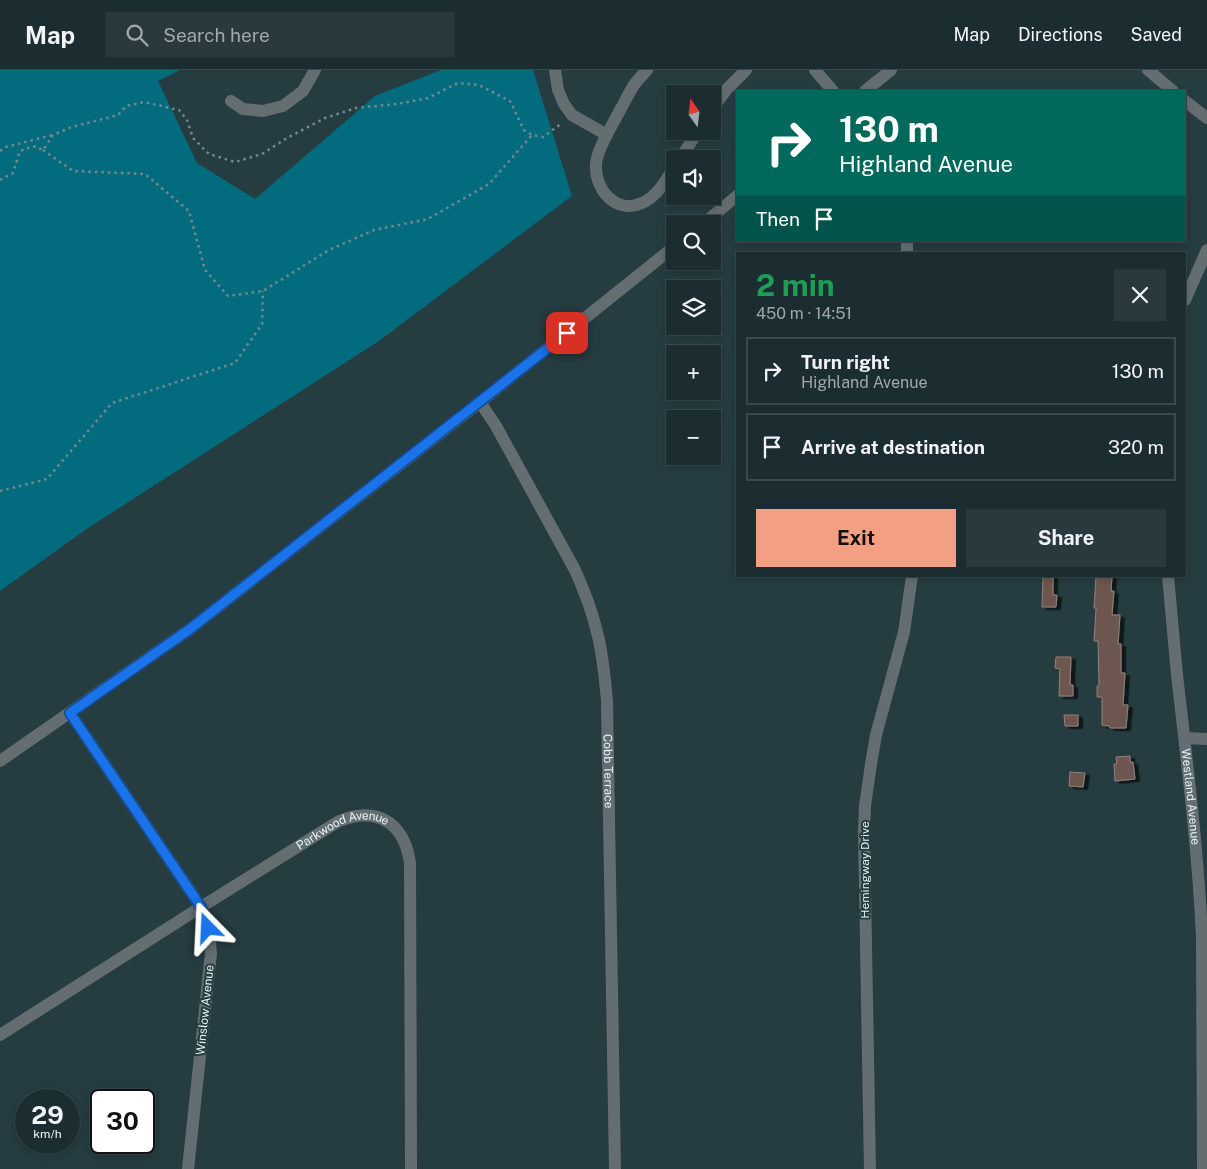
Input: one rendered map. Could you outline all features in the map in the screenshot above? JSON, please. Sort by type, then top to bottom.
[{"type":"street","points":[[231,101],[244,109],[263,111],[283,106],[303,91],[315,70]]},
{"type":"street","points":[[555,70],[558,90],[564,104],[572,115],[606,135]]},
{"type":"street","points":[[647,70],[635,84],[606,135],[597,156],[597,180],[605,195],[619,204],[634,206],[642,204],[660,189],[666,180]]},
{"type":"street","points":[[721,97],[746,70]]},
{"type":"street","points":[[815,70],[833,90]]},
{"type":"street","points":[[866,90],[892,70]]},
{"type":"street","points":[[1148,70],[1172,90]]},
{"type":"street","points":[[1186,102],[1207,118]]},
{"type":"street","points":[[713,215],[736,197]]},
{"type":"street","points":[[1186,298],[1207,250]]},
{"type":"street","points":[[0,761],[190,629],[480,402],[666,253]]},
{"type":"street","name":"Cobb Terrace","points":[[480,402],[496,426],[575,570],[597,632],[601,653],[607,701],[615,1169]]},
{"type":"street","name":"Hemingway Drive","points":[[870,1169],[865,806],[876,735],[904,632],[912,577]]},
{"type":"street","name":"Westland Avenue","points":[[1168,577],[1201,908],[1203,1169]]},
{"type":"street","name":"Winslow Avenue","points":[[70,713],[201,907],[208,928],[211,952],[188,1169]]},
{"type":"street","points":[[1185,738],[1207,738]]},
{"type":"street","name":"Parkwood Avenue","points":[[0,1035],[339,821],[362,816],[376,817],[392,824],[400,833],[406,844],[410,863],[411,1169]]},
{"type":"path","points":[[0,151],[6,147],[118,115],[126,106],[144,102],[179,110],[186,120],[193,138],[210,154],[235,162],[262,154],[325,118],[356,108],[396,104],[428,98],[458,83],[479,85],[510,101],[524,130],[532,135],[543,137],[572,115]]},
{"type":"path","points":[[43,150],[53,135]]},
{"type":"path","points":[[0,180],[13,173],[20,151],[33,146],[43,150],[73,171],[145,174],[188,211],[204,270],[228,296],[263,291],[329,250],[374,230],[428,219],[489,184],[532,135]]},
{"type":"path","points":[[0,491],[47,480],[112,403],[235,363],[262,324],[263,291]]},
{"type":"shaded area","points":[[0,70],[180,70],[158,81],[197,163],[255,199],[375,96],[441,70],[533,70],[572,196],[379,341],[88,528],[0,591]]},
{"type":"building","points":[[1043,577],[1053,577],[1053,595],[1057,595],[1056,607],[1042,607]]},
{"type":"building","points":[[1096,577],[1112,577],[1111,591],[1114,591],[1112,615],[1120,615],[1118,644],[1121,644],[1121,673],[1125,673],[1123,705],[1128,705],[1126,728],[1110,728],[1109,726],[1102,725],[1102,697],[1097,697],[1097,686],[1099,686],[1098,641],[1094,641],[1096,608],[1094,608]]},
{"type":"building","points":[[1056,657],[1071,657],[1070,685],[1073,685],[1073,696],[1059,696],[1060,669],[1055,668]]},
{"type":"building","points":[[1064,715],[1078,715],[1078,726],[1065,726]]},
{"type":"building","points":[[1130,756],[1130,762],[1133,762],[1135,779],[1115,781],[1114,764],[1117,764],[1116,757]]},
{"type":"building","points":[[1070,772],[1085,773],[1083,787],[1069,786]]},
{"type":"route","points":[[208,928],[201,907],[70,713],[190,629],[567,333]]}]
